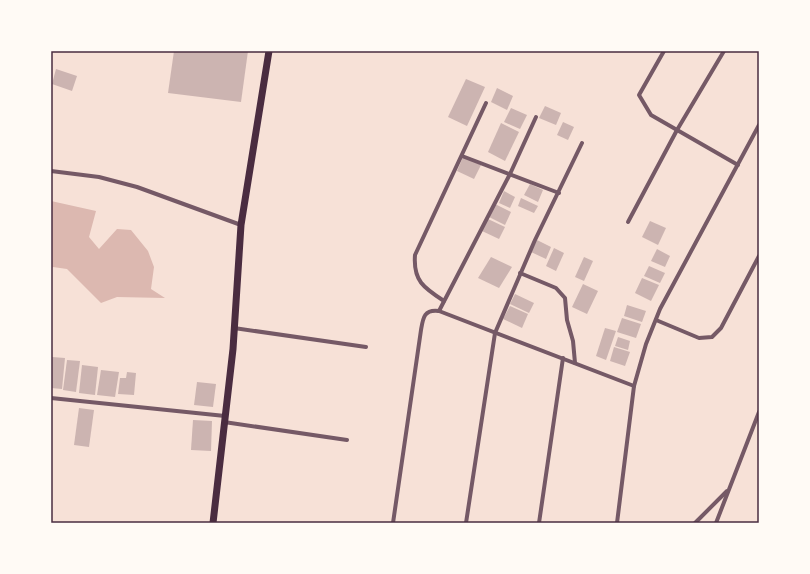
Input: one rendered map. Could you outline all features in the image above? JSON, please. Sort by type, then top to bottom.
[{"type":"main road","points":[[213,523],[234,328],[241,225],[269,51]]},
{"type":"street","points":[[664,51],[639,95],[651,115],[738,164]]},
{"type":"street","points":[[628,222],[677,130],[724,51]]},
{"type":"street","points":[[444,301],[423,287],[414,268],[415,255],[486,103]]},
{"type":"street","points":[[439,311],[510,174],[536,117]]},
{"type":"street","points":[[616,523],[634,386],[646,344],[656,320],[759,125]]},
{"type":"street","points":[[466,523],[495,332],[520,273],[582,143]]},
{"type":"street","points":[[462,156],[559,193]]},
{"type":"street","points":[[51,171],[99,177],[137,187],[241,225]]},
{"type":"street","points":[[656,320],[699,338],[712,337],[721,328],[759,256]]},
{"type":"street","points":[[520,273],[556,288],[565,298],[567,320],[573,340],[575,363]]},
{"type":"street","points":[[393,523],[423,318],[427,312],[431,310],[439,311],[634,386]]},
{"type":"street","points":[[234,328],[366,347]]},
{"type":"street","points":[[539,523],[563,358]]},
{"type":"street","points":[[51,398],[224,419],[347,440]]},
{"type":"street","points":[[716,523],[759,412]]},
{"type":"street","points":[[695,523],[729,489]]},
{"type":"shaded area","points":[[51,201],[96,211],[89,237],[99,249],[117,229],[131,230],[148,251],[154,267],[151,289],[165,298],[117,297],[101,303],[67,269],[53,267],[51,269]]},
{"type":"building","points":[[174,51],[248,51],[241,102],[168,93]]},
{"type":"building","points":[[56,69],[77,76],[72,91],[52,84]]},
{"type":"building","points":[[466,79],[485,87],[467,126],[448,117]]},
{"type":"building","points":[[497,88],[513,96],[507,110],[491,102]]},
{"type":"building","points":[[545,106],[561,113],[556,125],[539,118]]},
{"type":"building","points":[[511,108],[527,115],[520,129],[504,122]]},
{"type":"building","points":[[563,122],[574,127],[568,140],[557,135]]},
{"type":"building","points":[[501,123],[519,132],[505,161],[488,152]]},
{"type":"building","points":[[463,157],[481,165],[474,179],[457,171]]},
{"type":"building","points":[[530,184],[543,190],[538,202],[524,195]]},
{"type":"building","points":[[504,191],[515,197],[510,208],[499,203]]},
{"type":"building","points":[[521,198],[538,206],[534,213],[518,206]]},
{"type":"building","points":[[495,204],[511,212],[505,225],[489,217]]},
{"type":"building","points":[[488,219],[505,227],[499,239],[482,231]]},
{"type":"building","points":[[650,221],[666,228],[658,245],[642,237]]},
{"type":"building","points":[[537,240],[551,247],[546,259],[531,252]]},
{"type":"building","points":[[554,248],[564,253],[556,271],[546,266]]},
{"type":"building","points":[[657,249],[670,256],[665,267],[651,261]]},
{"type":"building","points":[[491,257],[512,267],[499,288],[478,278]]},
{"type":"building","points":[[584,257],[593,261],[584,281],[575,277]]},
{"type":"building","points":[[649,266],[665,273],[660,283],[644,276]]},
{"type":"building","points":[[642,278],[659,285],[651,301],[635,293]]},
{"type":"building","points":[[583,284],[598,291],[587,314],[572,307]]},
{"type":"building","points":[[515,294],[534,303],[529,313],[510,304]]},
{"type":"building","points":[[627,305],[646,311],[642,322],[624,316]]},
{"type":"building","points":[[510,306],[528,314],[522,328],[503,319]]},
{"type":"building","points":[[622,318],[641,324],[636,338],[617,332]]},
{"type":"building","points":[[605,328],[616,331],[606,360],[596,356]]},
{"type":"building","points":[[618,337],[630,341],[628,350],[615,346]]},
{"type":"building","points":[[614,347],[630,352],[625,366],[610,361]]},
{"type":"building","points":[[52,357],[65,358],[62,389],[51,388]]},
{"type":"building","points":[[67,360],[80,361],[76,392],[63,390]]},
{"type":"building","points":[[82,365],[98,367],[95,395],[79,393]]},
{"type":"building","points":[[101,370],[119,372],[115,397],[97,395]]},
{"type":"building","points":[[127,372],[136,373],[134,395],[118,394],[120,378],[126,378]]},
{"type":"building","points":[[197,382],[216,384],[213,407],[194,405]]},
{"type":"building","points":[[79,408],[94,410],[89,447],[74,445]]},
{"type":"building","points":[[193,420],[212,421],[211,451],[191,450]]}]
